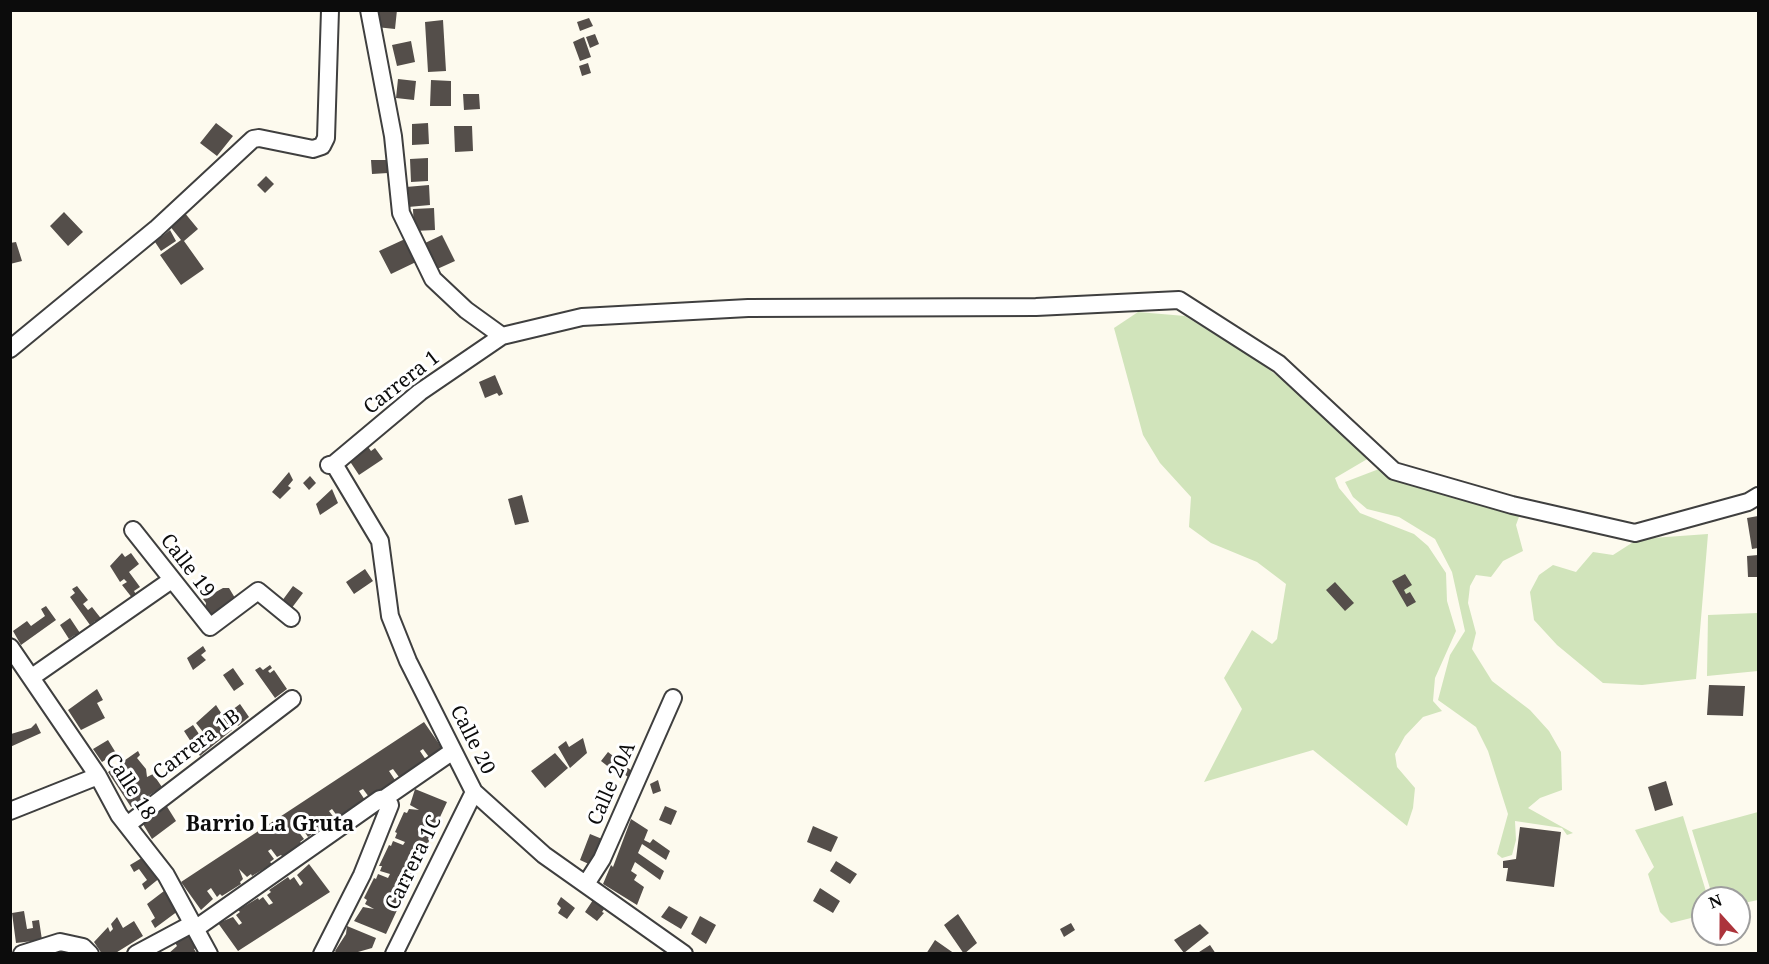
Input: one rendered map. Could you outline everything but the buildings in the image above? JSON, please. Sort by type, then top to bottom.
[{"type":"street","points":[[10,349],[156,230],[253,139],[259,138],[313,149],[321,146],[326,138],[330,10]]},
{"type":"street","points":[[369,10],[393,136],[400,213],[433,279],[466,310],[502,336],[582,317],[748,308],[1036,307],[1179,300],[1279,364],[1394,471],[1512,505],[1635,533],[1748,502],[1758,496]]},
{"type":"street","name":"Carrera 1","points":[[332,464],[420,392],[502,336]]},
{"type":"street","name":"Calle 20","points":[[332,464],[380,542],[390,616],[408,661],[474,792],[544,855],[684,954]]},
{"type":"street","name":"Calle 19","points":[[133,530],[170,581],[210,627],[258,591],[291,618]]},
{"type":"street","points":[[32,677],[170,581]]},
{"type":"street","name":"Calle 18","points":[[10,646],[98,776],[127,825],[166,875],[209,954]]},
{"type":"street","name":"Calle 20A","points":[[586,884],[602,859],[673,698]]},
{"type":"street","name":"Carrera 1B","points":[[127,825],[292,699]]},
{"type":"street","points":[[136,954],[194,927],[453,751]]},
{"type":"street","points":[[10,811],[98,776]]},
{"type":"street","name":"Carrera 1C","points":[[394,954],[474,792]]},
{"type":"street","points":[[322,954],[362,875],[390,805],[385,798]]},
{"type":"street","points":[[22,954],[60,942],[83,947],[90,954]]},
{"type":"green space","points":[[1138,312],[1185,316],[1258,361],[1298,392],[1369,458],[1335,478],[1339,488],[1360,513],[1414,534],[1428,546],[1446,573],[1447,601],[1456,631],[1435,678],[1433,701],[1442,711],[1423,717],[1405,736],[1395,754],[1397,767],[1415,788],[1413,808],[1407,826],[1313,750],[1204,782],[1242,709],[1224,678],[1252,630],[1272,644],[1277,639],[1286,584],[1257,562],[1211,543],[1189,527],[1191,497],[1160,463],[1143,435],[1114,328]]},
{"type":"green space","points":[[1379,469],[1421,485],[1520,514],[1516,525],[1523,551],[1503,561],[1491,577],[1476,575],[1470,586],[1468,603],[1476,633],[1472,649],[1492,681],[1530,710],[1549,731],[1561,752],[1562,790],[1540,798],[1528,808],[1573,833],[1567,835],[1562,828],[1515,821],[1516,840],[1512,855],[1502,858],[1497,854],[1508,814],[1488,751],[1476,727],[1438,700],[1450,655],[1465,631],[1452,572],[1435,539],[1399,517],[1367,509],[1353,497],[1345,482]]},
{"type":"green space","points":[[1708,534],[1696,679],[1642,685],[1603,683],[1557,645],[1534,620],[1530,592],[1539,575],[1553,565],[1576,572],[1593,552],[1613,555],[1638,539]]},
{"type":"green space","points":[[1758,613],[1758,671],[1707,676],[1708,615]]},
{"type":"green space","points":[[1758,812],[1758,900],[1751,901],[1751,886],[1709,886],[1692,830]]},
{"type":"green space","points":[[1683,816],[1704,886],[1691,886],[1691,918],[1671,923],[1660,912],[1648,874],[1654,867],[1635,830]]},
{"type":"district","name":"Barrio La Gruta","points":[[270,825]]}]
